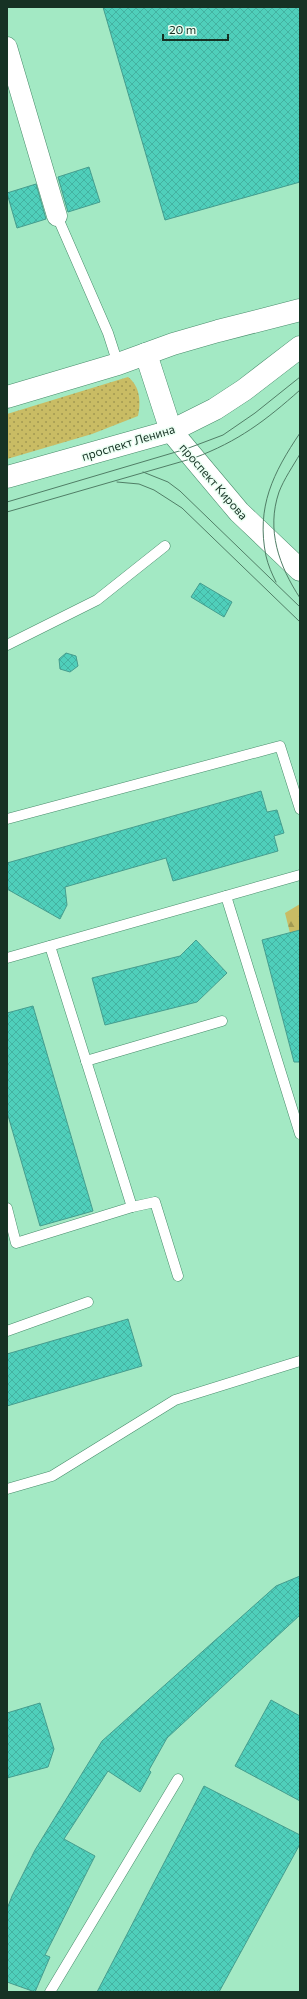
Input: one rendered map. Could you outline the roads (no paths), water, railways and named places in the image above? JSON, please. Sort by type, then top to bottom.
[{"type":"main road","points":[[7,397],[118,364],[218,331],[300,310]]},
{"type":"main road","name":"проспект Ленина","points":[[7,477],[171,431],[215,409],[244,390],[300,347]]},
{"type":"main road","name":"проспект Кирова","points":[[146,354],[171,431],[239,512],[300,570]]},
{"type":"street","points":[[7,47],[57,216]]},
{"type":"lane","points":[[57,216],[108,333],[118,364]]},
{"type":"lane","points":[[7,645],[97,600],[165,546]]},
{"type":"lane","points":[[7,819],[280,746],[300,809]]},
{"type":"lane","points":[[7,958],[300,875]]},
{"type":"lane","points":[[226,896],[300,1134]]},
{"type":"lane","points":[[50,946],[132,1207]]},
{"type":"lane","points":[[86,1061],[222,1021]]},
{"type":"lane","points":[[7,1208],[16,1243],[132,1207],[156,1202],[178,1276]]},
{"type":"lane","points":[[7,1331],[88,1302]]},
{"type":"lane","points":[[7,1489],[52,1476],[175,1400],[300,1361]]},
{"type":"lane","points":[[50,1992],[178,1779]]},
{"type":"tram line","points":[[7,502],[186,449],[223,435],[255,413],[300,377]]},
{"type":"tram line","points":[[7,512],[194,458],[225,445],[251,429],[263,421],[300,390]]},
{"type":"tram line","points":[[276,582],[267,559],[263,538],[265,506],[269,491],[282,462],[300,433]]},
{"type":"tram line","points":[[300,454],[279,492],[275,506],[274,520],[274,534],[281,560],[286,573],[300,598]]},
{"type":"tram line","points":[[143,472],[168,482],[180,491],[300,607]]},
{"type":"tram line","points":[[117,482],[139,484],[154,490],[182,508],[300,622]]}]
